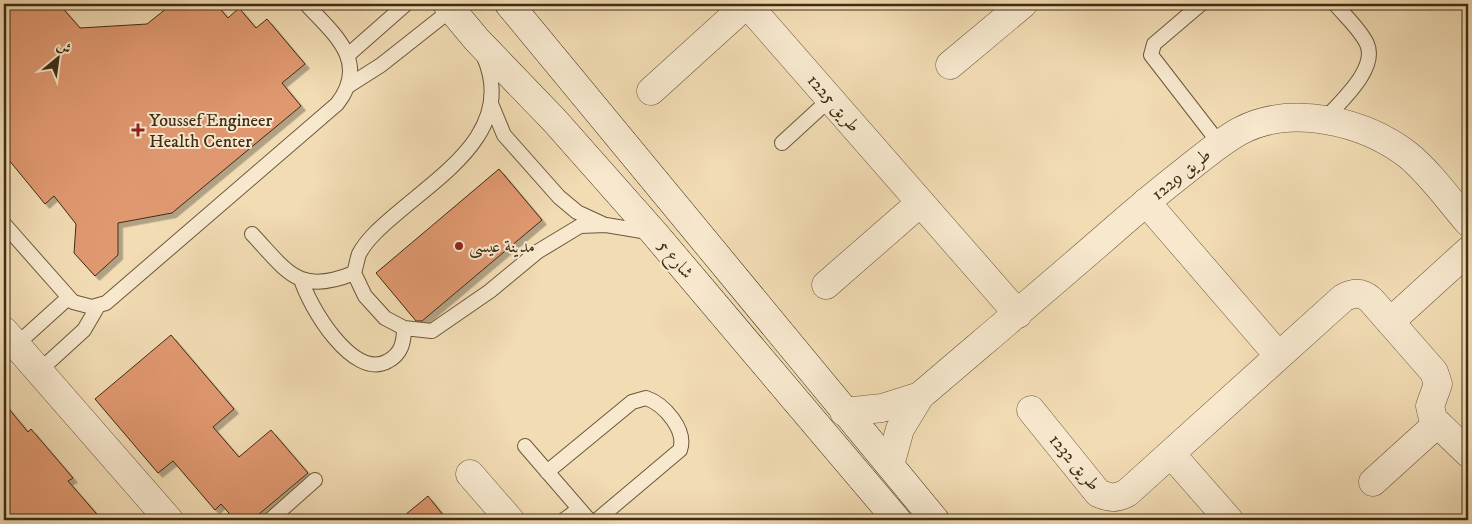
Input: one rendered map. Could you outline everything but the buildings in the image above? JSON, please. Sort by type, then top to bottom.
[{"type":"street","name":"شارع 5","points":[[509,4],[935,520]]},
{"type":"street","name":"طريق 1225","points":[[651,91],[747,4],[1018,314]]},
{"type":"street","points":[[950,65],[1020,5]]},
{"type":"street","name":"شارع 5","points":[[449,7],[477,40],[555,121],[655,234],[898,520]]},
{"type":"street","name":"طريق 1229","points":[[890,466],[900,429],[920,396],[1018,314],[1146,202],[1219,143],[1242,130],[1270,121],[1300,118],[1325,120],[1353,126],[1380,137],[1408,155],[1429,176],[1468,222]]},
{"type":"street","points":[[1146,202],[1278,356]]},
{"type":"street","points":[[826,285],[920,203]]},
{"type":"street","points":[[1468,251],[1390,322],[1437,378],[1438,390],[1430,406],[1430,413],[1437,424],[1468,453]]},
{"type":"street","name":"طريق 1232","points":[[1031,410],[1098,492],[1112,498],[1127,494],[1278,356],[1349,295],[1354,293],[1366,296],[1390,322]]},
{"type":"street","points":[[10,338],[156,516]]},
{"type":"street","name":"طريق 1229","points":[[844,412],[882,408],[920,396]]},
{"type":"street","points":[[1373,482],[1437,424]]},
{"type":"street","points":[[1172,454],[1229,520]]},
{"type":"street","points":[[470,474],[510,520]]},
{"type":"lane","points":[[4,224],[68,298],[79,306],[98,306],[106,303],[338,104],[348,86],[350,66],[348,55],[343,45],[306,4]]},
{"type":"lane","points":[[348,55],[406,4]]},
{"type":"lane","points":[[1201,4],[1154,44],[1152,55],[1219,143]]},
{"type":"lane","points":[[1325,120],[1362,75],[1369,61],[1367,45],[1335,4]]},
{"type":"lane","points":[[348,86],[381,66],[449,7]]},
{"type":"lane","points":[[477,40],[490,70],[494,116],[510,142],[563,201],[578,212],[606,225]]},
{"type":"lane","points":[[491,93],[489,117],[482,131],[462,156],[380,228],[360,254],[354,273],[364,296],[385,318],[404,328],[432,331],[490,291],[544,248],[580,226],[606,225],[655,234]]},
{"type":"lane","points":[[782,142],[830,99]]},
{"type":"lane","points":[[252,234],[290,275],[301,279],[327,281],[354,273]]},
{"type":"lane","points":[[301,279],[305,293],[317,315],[355,359],[375,365],[394,357],[401,349],[404,328]]},
{"type":"lane","points":[[10,338],[68,298]]},
{"type":"lane","points":[[39,371],[84,330],[98,306]]},
{"type":"lane","points":[[547,472],[632,402],[646,398],[659,405],[680,430],[683,437],[680,450],[598,520]]},
{"type":"lane","points":[[524,446],[589,520]]},
{"type":"lane","points":[[270,520],[316,480]]},
{"type":"lane","points":[[564,520],[579,509]]},
{"type":"place","name":"Youssef Engineer Health Center","points":[[138,130]]},
{"type":"place","name":"مدينة عيسى","points":[[459,246]]}]
